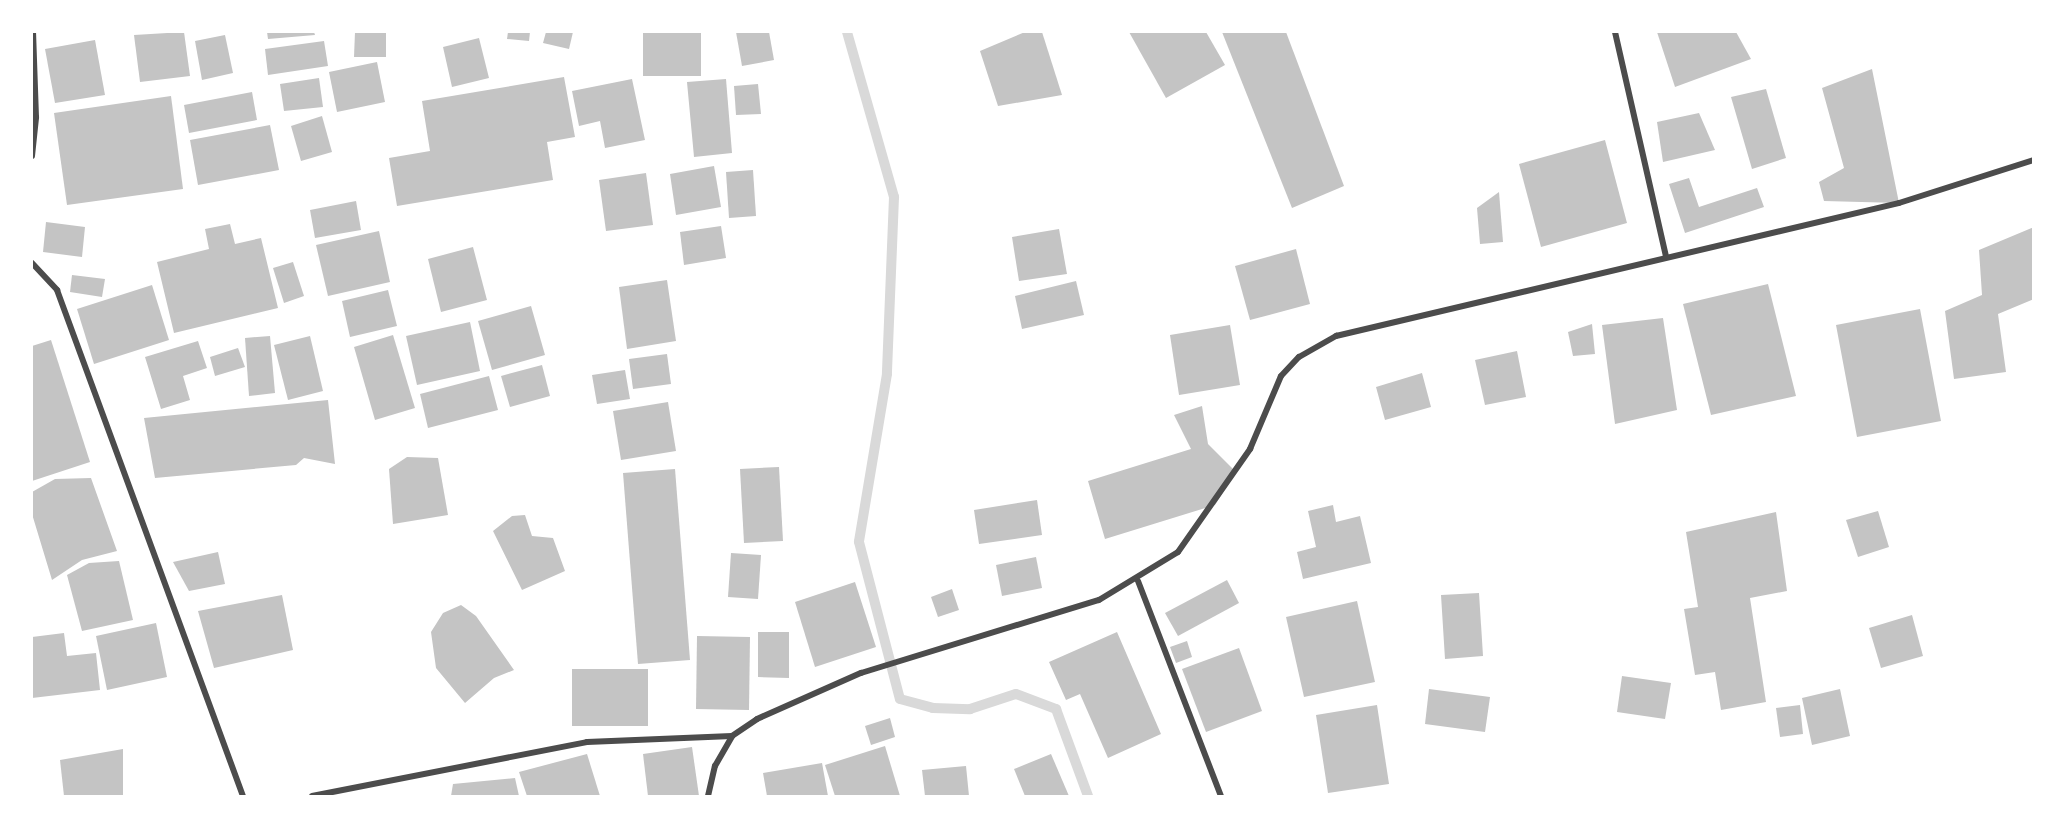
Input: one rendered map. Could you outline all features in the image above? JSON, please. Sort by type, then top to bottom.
[{"type":"street","points":[[32,156],[36,117],[33,32]]},
{"type":"street","points":[[1615,32],[1666,256]]},
{"type":"street","points":[[708,796],[715,766],[732,736],[757,719],[866,671],[1099,600],[1138,581],[1178,552],[1215,506],[1250,449],[1281,376],[1299,357],[1336,336],[1899,202],[2034,160]]},
{"type":"street","points":[[32,262],[57,290],[243,796]]},
{"type":"street","points":[[1138,581],[1221,796]]},
{"type":"street","points":[[312,796],[587,742],[732,736]]},
{"type":"building","points":[[184,32],[190,76],[140,82],[134,35]]},
{"type":"building","points":[[267,32],[314,32],[315,35],[268,39]]},
{"type":"building","points":[[355,32],[386,33],[386,57],[354,57]]},
{"type":"building","points":[[508,32],[530,32],[529,41],[507,39]]},
{"type":"building","points":[[546,32],[573,32],[569,49],[543,43]]},
{"type":"building","points":[[643,32],[701,32],[701,76],[643,76]]},
{"type":"building","points":[[736,32],[769,32],[774,60],[742,66]]},
{"type":"building","points":[[1025,32],[1042,32],[1062,95],[998,106],[980,51]]},
{"type":"building","points":[[1129,32],[1206,32],[1225,65],[1166,98]]},
{"type":"building","points":[[1222,32],[1286,32],[1344,186],[1292,208]]},
{"type":"building","points":[[1657,32],[1736,32],[1751,59],[1675,87]]},
{"type":"building","points":[[225,35],[233,73],[202,80],[195,41]]},
{"type":"building","points":[[479,38],[489,78],[452,87],[443,47]]},
{"type":"building","points":[[95,40],[105,95],[55,103],[45,49]]},
{"type":"building","points":[[324,41],[328,66],[268,75],[265,49]]},
{"type":"building","points":[[377,62],[385,102],[337,112],[329,72]]},
{"type":"building","points":[[1872,69],[1899,203],[1824,201],[1819,182],[1844,168],[1822,88]]},
{"type":"building","points":[[564,77],[575,137],[547,142],[553,180],[397,206],[389,158],[430,151],[422,101]]},
{"type":"building","points":[[319,78],[323,107],[284,111],[280,84]]},
{"type":"building","points":[[632,79],[645,140],[605,148],[600,121],[579,126],[572,91]]},
{"type":"building","points":[[726,79],[732,153],[694,157],[687,82]]},
{"type":"building","points":[[758,84],[761,114],[736,115],[734,86]]},
{"type":"building","points":[[1766,89],[1786,158],[1752,169],[1731,97]]},
{"type":"building","points":[[252,92],[257,120],[189,133],[184,105]]},
{"type":"building","points":[[171,96],[183,189],[67,205],[54,113]]},
{"type":"building","points":[[1699,113],[1715,150],[1663,162],[1657,122]]},
{"type":"building","points":[[322,116],[332,152],[301,161],[291,126]]},
{"type":"building","points":[[270,125],[279,170],[198,185],[190,140]]},
{"type":"building","points":[[1605,140],[1627,223],[1541,247],[1519,164]]},
{"type":"building","points":[[714,166],[721,207],[676,215],[670,174]]},
{"type":"building","points":[[753,170],[756,216],[729,218],[726,172]]},
{"type":"building","points":[[646,173],[653,225],[606,231],[599,180]]},
{"type":"building","points":[[1689,178],[1699,207],[1757,188],[1764,207],[1685,233],[1669,184]]},
{"type":"building","points":[[1499,192],[1503,242],[1480,244],[1477,208]]},
{"type":"building","points":[[356,201],[361,230],[315,238],[310,210]]},
{"type":"building","points":[[46,222],[85,227],[82,257],[43,252]]},
{"type":"building","points":[[230,224],[235,244],[261,238],[278,308],[174,333],[157,262],[209,249],[205,229]]},
{"type":"building","points":[[721,226],[726,258],[684,265],[680,232]]},
{"type":"building","points":[[2034,227],[2034,299],[1998,314],[2006,372],[1954,379],[1945,311],[1982,295],[1979,250]]},
{"type":"building","points":[[1059,229],[1067,274],[1019,281],[1012,237]]},
{"type":"building","points":[[379,231],[390,282],[328,296],[316,245]]},
{"type":"building","points":[[473,247],[487,300],[441,312],[428,259]]},
{"type":"building","points":[[1296,249],[1310,304],[1250,320],[1235,266]]},
{"type":"building","points":[[293,262],[304,296],[284,303],[273,268]]},
{"type":"building","points":[[72,275],[105,279],[102,297],[70,292]]},
{"type":"building","points":[[667,280],[676,341],[627,349],[619,287]]},
{"type":"building","points":[[1076,281],[1084,315],[1022,329],[1015,296]]},
{"type":"building","points":[[1768,284],[1796,396],[1711,415],[1683,304]]},
{"type":"building","points":[[152,285],[169,340],[94,364],[77,309]]},
{"type":"building","points":[[388,290],[397,326],[350,337],[342,301]]},
{"type":"building","points":[[531,306],[545,355],[492,370],[478,321]]},
{"type":"building","points":[[1920,309],[1941,421],[1857,437],[1836,325]]},
{"type":"building","points":[[1663,318],[1677,410],[1615,424],[1602,325]]},
{"type":"building","points":[[470,322],[480,371],[417,385],[406,336]]},
{"type":"building","points":[[1592,324],[1595,354],[1573,356],[1568,332]]},
{"type":"building","points":[[1230,325],[1240,385],[1179,395],[1170,335]]},
{"type":"building","points":[[393,335],[415,408],[375,420],[354,347]]},
{"type":"building","points":[[270,336],[275,393],[249,396],[245,338]]},
{"type":"building","points":[[310,336],[323,391],[288,400],[274,345]]},
{"type":"building","points":[[51,340],[90,462],[32,481],[32,346]]},
{"type":"building","points":[[198,341],[207,368],[183,376],[190,400],[161,409],[145,357]]},
{"type":"building","points":[[238,348],[245,367],[215,376],[210,357]]},
{"type":"building","points":[[1517,351],[1526,397],[1485,405],[1475,360]]},
{"type":"building","points":[[667,354],[671,384],[633,389],[629,359]]},
{"type":"building","points":[[542,365],[550,396],[510,407],[501,376]]},
{"type":"building","points":[[625,370],[630,399],[597,404],[592,375]]},
{"type":"building","points":[[1422,373],[1431,407],[1385,420],[1376,387]]},
{"type":"building","points":[[489,376],[498,410],[428,428],[420,394]]},
{"type":"building","points":[[328,400],[335,464],[304,458],[296,465],[155,478],[144,418]]},
{"type":"building","points":[[668,402],[676,451],[621,460],[613,411]]},
{"type":"building","points":[[1202,406],[1208,444],[1236,472],[1215,505],[1105,539],[1088,481],[1191,449],[1174,415]]},
{"type":"building","points":[[407,457],[438,458],[448,515],[393,524],[389,469]]},
{"type":"building","points":[[779,467],[783,541],[744,543],[740,469]]},
{"type":"building","points":[[675,469],[690,660],[638,664],[623,473]]},
{"type":"building","points":[[91,478],[117,551],[82,560],[52,580],[32,514],[32,492],[55,479]]},
{"type":"building","points":[[1037,500],[1042,535],[979,544],[974,510]]},
{"type":"building","points":[[1333,505],[1336,522],[1360,516],[1371,563],[1303,579],[1297,552],[1316,547],[1308,511]]},
{"type":"building","points":[[1878,511],[1889,547],[1858,557],[1846,520]]},
{"type":"building","points":[[1776,512],[1787,591],[1750,598],[1766,702],[1721,710],[1715,672],[1695,675],[1684,609],[1698,607],[1686,532]]},
{"type":"building","points":[[525,515],[532,536],[553,538],[565,571],[522,590],[493,531],[512,516]]},
{"type":"building","points":[[218,552],[225,584],[189,591],[173,562]]},
{"type":"building","points":[[731,553],[761,555],[758,599],[728,597]]},
{"type":"building","points":[[1036,557],[1042,588],[1002,596],[996,565]]},
{"type":"building","points":[[119,561],[133,620],[82,631],[67,575],[89,563]]},
{"type":"building","points":[[1227,580],[1239,603],[1178,636],[1165,613]]},
{"type":"building","points":[[855,582],[876,647],[815,667],[795,602]]},
{"type":"building","points":[[952,589],[959,610],[938,617],[931,597]]},
{"type":"building","points":[[1479,593],[1483,656],[1445,659],[1441,595]]},
{"type":"building","points":[[282,595],[293,650],[214,668],[198,611]]},
{"type":"building","points":[[1357,601],[1375,682],[1304,697],[1286,617]]},
{"type":"building","points":[[461,605],[476,616],[514,670],[494,678],[465,703],[436,668],[431,632],[443,613]]},
{"type":"building","points":[[1912,615],[1923,656],[1881,668],[1869,628]]},
{"type":"building","points":[[156,623],[167,677],[107,690],[96,636]]},
{"type":"building","points":[[758,632],[789,632],[789,678],[758,677]]},
{"type":"building","points":[[1117,632],[1161,734],[1108,758],[1080,694],[1066,700],[1049,662]]},
{"type":"building","points":[[64,633],[67,656],[96,653],[100,690],[32,698],[32,637]]},
{"type":"building","points":[[697,636],[750,637],[749,710],[696,709]]},
{"type":"building","points":[[1187,641],[1192,657],[1176,663],[1170,647]]},
{"type":"building","points":[[1239,648],[1262,711],[1206,732],[1182,669]]},
{"type":"building","points":[[572,669],[648,669],[648,726],[572,726]]},
{"type":"building","points":[[1622,676],[1671,683],[1665,719],[1617,712]]},
{"type":"building","points":[[1429,689],[1490,697],[1485,732],[1425,724]]},
{"type":"building","points":[[1840,689],[1850,736],[1812,745],[1802,698]]},
{"type":"building","points":[[1377,705],[1389,784],[1328,793],[1316,715]]},
{"type":"building","points":[[1800,705],[1803,734],[1780,737],[1776,708]]},
{"type":"building","points":[[890,718],[895,737],[871,745],[865,726]]},
{"type":"building","points":[[885,746],[900,796],[835,796],[825,765]]},
{"type":"building","points":[[692,747],[699,796],[648,796],[643,754]]},
{"type":"building","points":[[123,749],[123,796],[64,796],[60,760]]},
{"type":"building","points":[[587,754],[600,796],[527,796],[519,772]]},
{"type":"building","points":[[1051,754],[1069,796],[1025,796],[1014,769]]},
{"type":"building","points":[[822,763],[828,796],[767,796],[763,773]]},
{"type":"building","points":[[966,766],[969,796],[925,796],[922,770]]},
{"type":"building","points":[[515,778],[519,796],[451,796],[453,784]]},
{"type":"waterway","points":[[847,32],[894,197],[887,374],[859,542],[900,699],[933,708],[970,709],[1016,694],[1056,709],[1088,796]]}]
